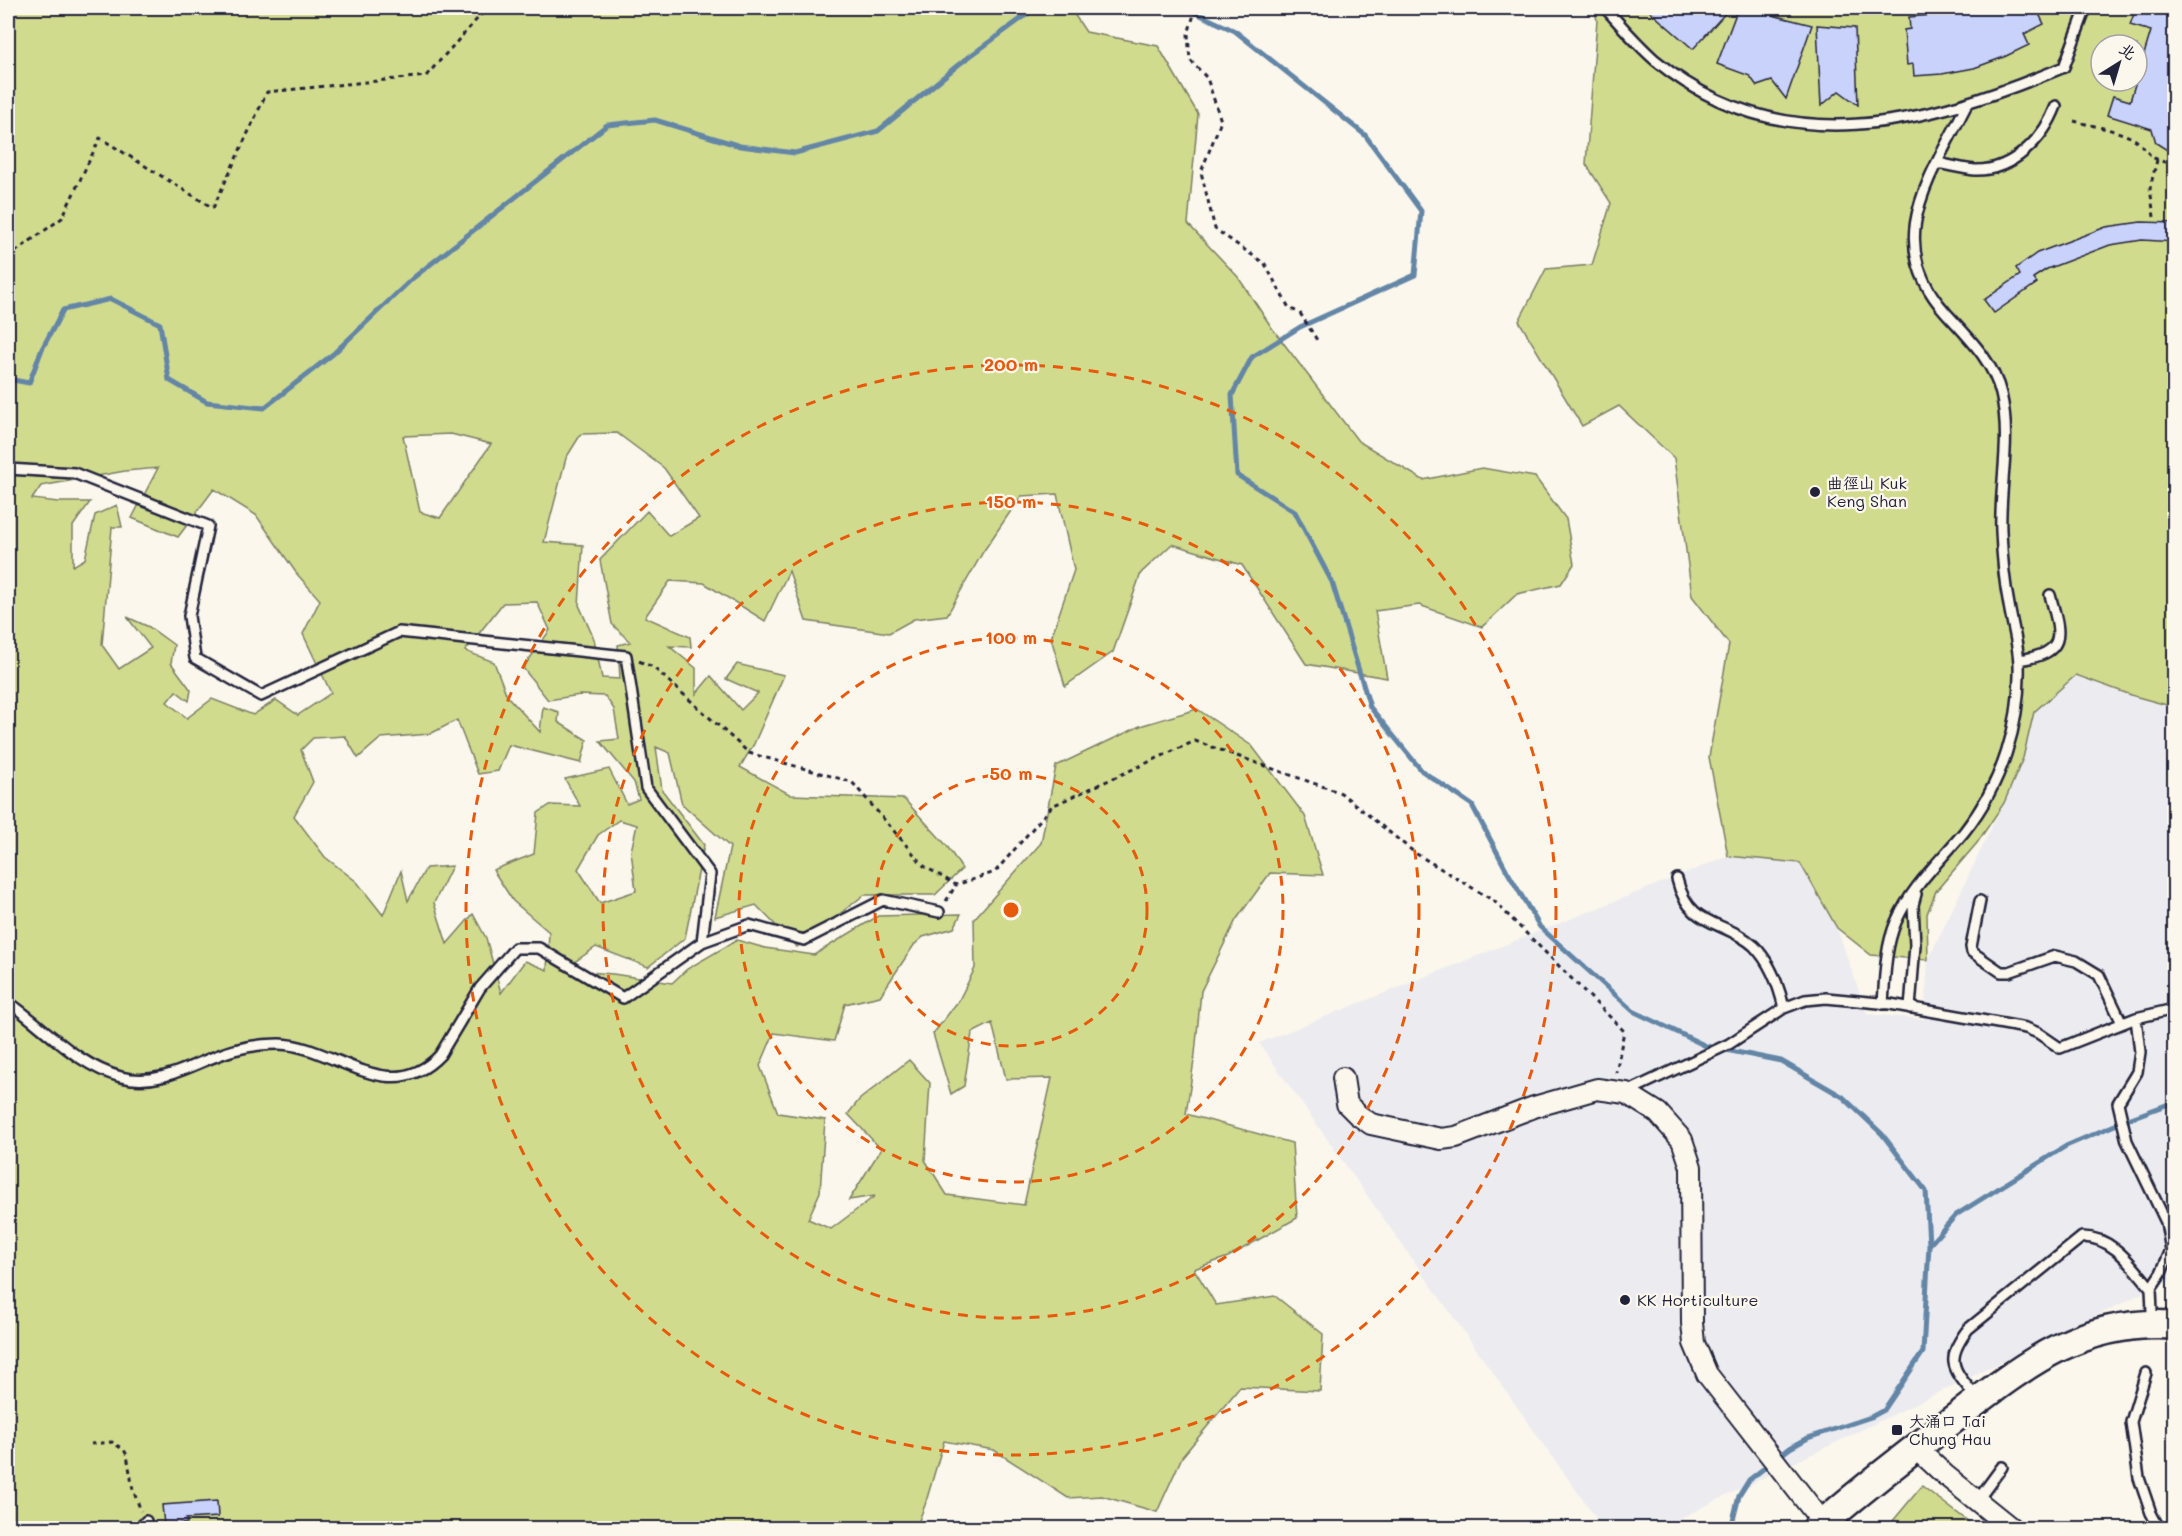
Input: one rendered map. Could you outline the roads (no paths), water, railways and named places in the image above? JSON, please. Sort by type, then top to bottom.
[{"type":"main road","points":[[1820,1526],[1916,1448],[2025,1366],[2066,1344],[2116,1328],[2147,1323],[2175,1326]]},
{"type":"street","points":[[1343,1078],[1347,1104],[1371,1124],[1441,1139],[1456,1137],[1544,1104],[1597,1089],[1619,1091],[1658,1113],[1682,1140],[1691,1167],[1694,1343],[1707,1374],[1820,1526]]},
{"type":"street","points":[[1916,1448],[2011,1528]]},
{"type":"lane","points":[[1608,10],[1655,60],[1683,80],[1734,106],[1778,120],[1811,125],[1845,126],[1917,116],[1966,104],[2064,67],[2086,8]]},
{"type":"lane","points":[[1883,1004],[1886,956],[1903,907],[1977,814],[1999,774],[2007,753],[2017,709],[2019,660],[2003,567],[2001,491],[2006,432],[2005,411],[1993,370],[1982,352],[1934,299],[1924,283],[1914,248],[1916,212],[1966,104]]},
{"type":"lane","points":[[1937,163],[1976,170],[2008,161],[2041,135],[2056,106]]},
{"type":"lane","points":[[8,470],[74,473],[208,526],[189,616],[195,658],[261,696],[399,632],[626,656],[646,788],[710,874],[702,942]]},
{"type":"lane","points":[[2019,660],[2036,658],[2046,654],[2054,646],[2058,637],[2058,626],[2050,596]]},
{"type":"lane","points":[[1677,879],[1683,899],[1700,916],[1752,945],[1763,957],[1778,984],[1784,1008]]},
{"type":"lane","points":[[1910,1008],[1915,945],[1913,905],[1924,879]]},
{"type":"lane","points":[[8,1002],[86,1062],[123,1078],[164,1076],[233,1051],[279,1044],[301,1048],[369,1073],[395,1077],[424,1069],[440,1055],[480,988],[515,948],[539,948],[623,998],[702,942],[749,926],[804,940],[883,900],[939,912]]},
{"type":"lane","points":[[1980,901],[1971,947],[1976,957],[2001,972],[2009,972],[2055,956],[2076,961],[2099,975],[2122,1023]]},
{"type":"lane","points":[[1619,1091],[1729,1044],[1784,1008],[1805,1000],[1826,998],[1883,1004],[2026,1028],[2060,1048],[2136,1018],[2175,1009]]},
{"type":"lane","points":[[2136,1018],[2140,1052],[2138,1072],[2118,1103],[2127,1141],[2166,1222],[2171,1250],[2161,1273],[2151,1288],[2152,1312],[2147,1323]]},
{"type":"lane","points":[[1979,1400],[1961,1379],[1953,1365],[1953,1356],[1958,1344],[1968,1329],[2082,1237],[2104,1240],[2124,1257],[2151,1288]]},
{"type":"lane","points":[[2146,1372],[2131,1422],[2139,1478],[2159,1528]]},
{"type":"lane","points":[[1977,1501],[2002,1467]]},
{"type":"waterway","points":[[8,379],[29,383],[42,349],[63,310],[111,299],[160,324],[169,380],[207,402],[264,408],[333,354],[413,278],[607,125],[655,120],[740,146],[795,153],[878,131],[958,65],[1033,10],[1044,8]]},
{"type":"waterway","points":[[1185,8],[1235,31],[1365,135],[1421,211],[1415,275],[1300,327],[1252,357],[1232,395],[1237,475],[1295,512],[1332,582],[1370,707],[1422,771],[1472,805],[1540,927],[1633,1011],[1706,1046],[1781,1061],[1843,1097],[1882,1134],[1926,1191],[1929,1245],[1923,1352],[1884,1410],[1871,1417],[1808,1438],[1790,1448],[1749,1480],[1739,1496],[1731,1528]]},
{"type":"waterway","points":[[1930,1244],[1956,1215],[2066,1146],[2174,1102]]},
{"type":"place","name":"曲徑山 Kuk Keng Shan","points":[[1815,492]]},
{"type":"place","name":"KK Horticulture","points":[[1625,1300]]},
{"type":"place","name":"大涌口 Tai Chung Hau","points":[[1897,1430]]}]
